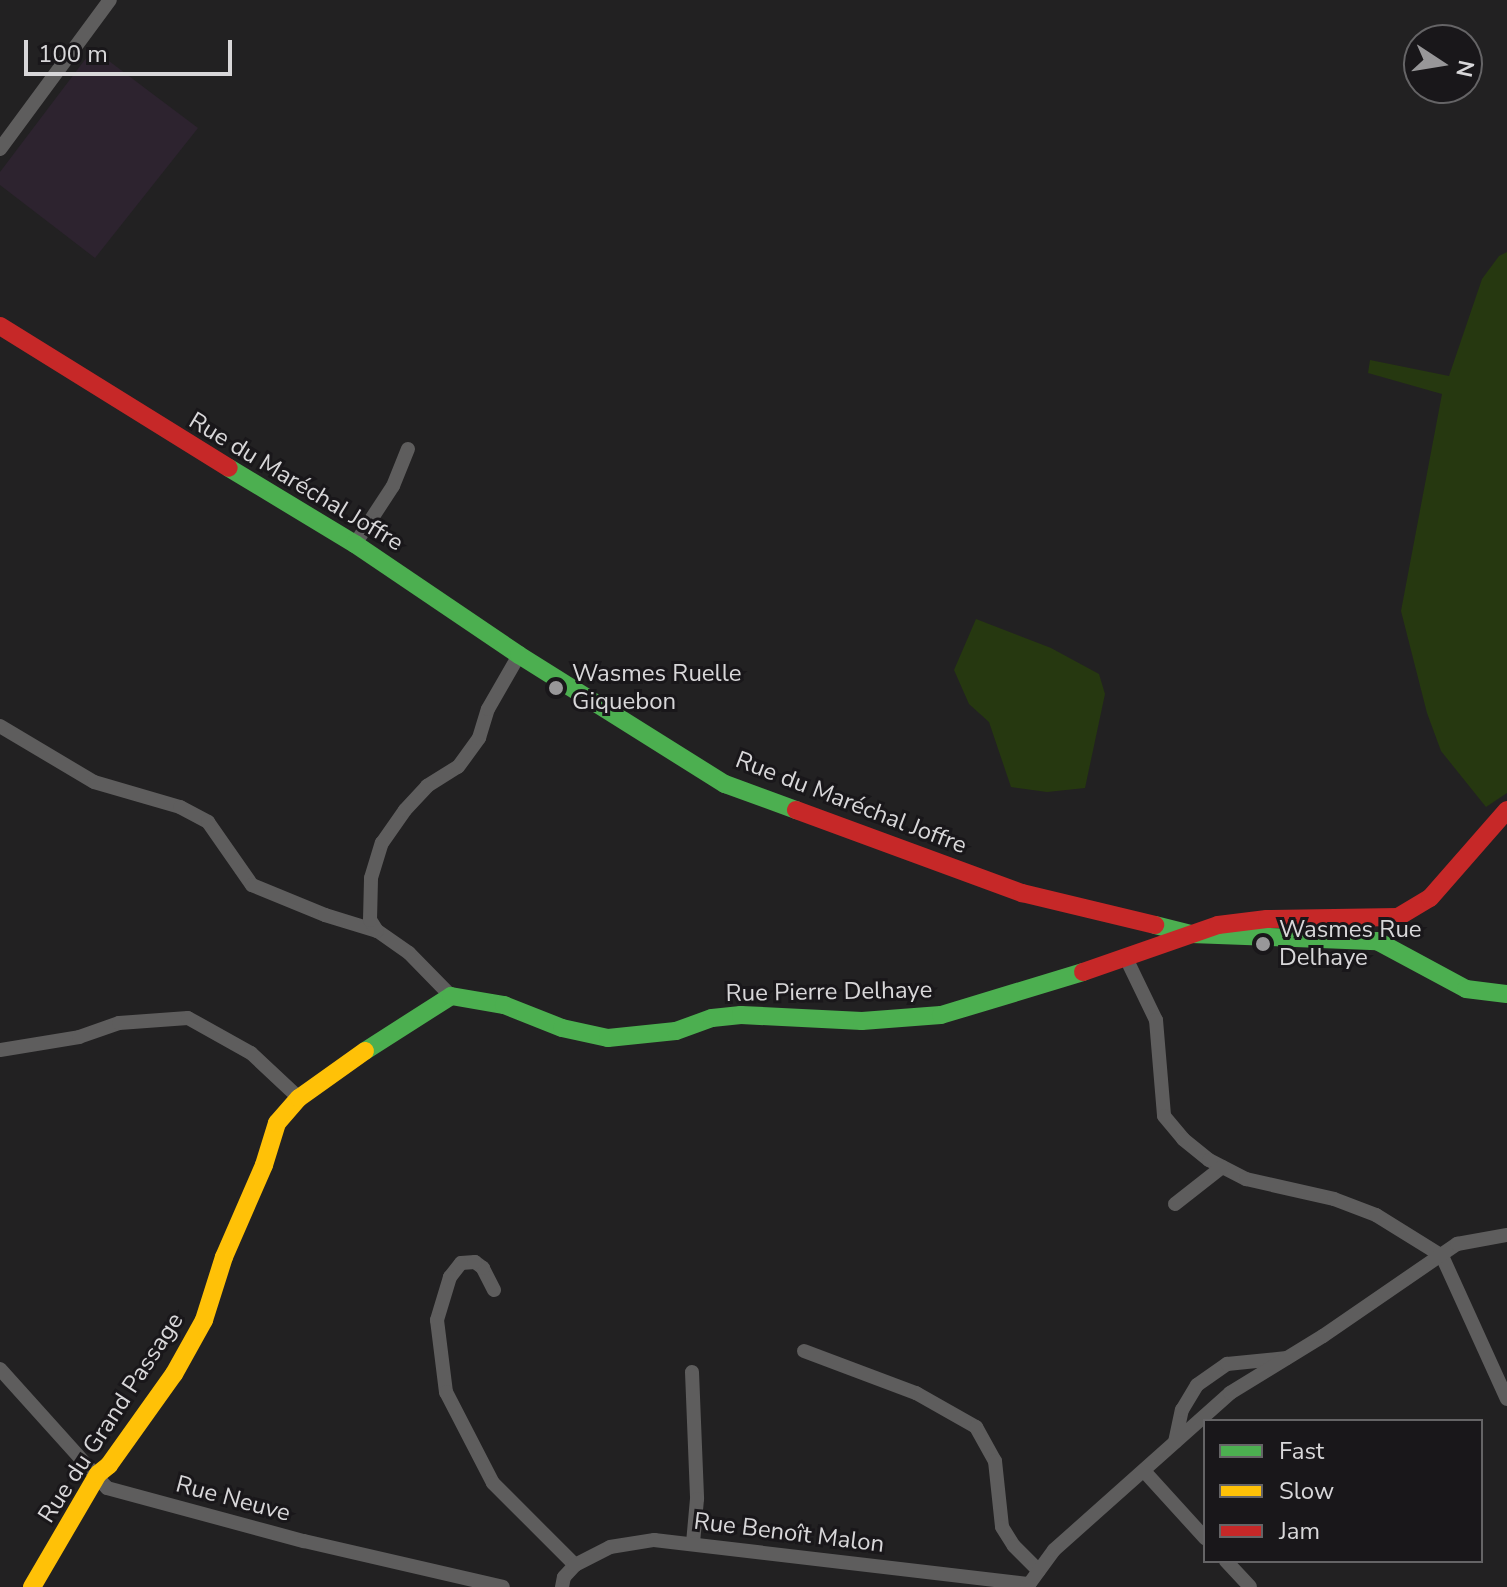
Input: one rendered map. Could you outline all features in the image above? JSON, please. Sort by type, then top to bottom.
[{"type":"street","points":[[0,149],[110,0]]},
{"type":"street","name":"Rue du Maréchal Joffre","points":[[0,326],[101,391],[355,544],[519,655],[725,784],[1022,893],[1191,934],[1377,941],[1466,989],[1507,994]]},
{"type":"street","points":[[355,544],[393,486],[408,449]]},
{"type":"street","points":[[377,931],[370,920],[371,878],[382,843],[427,786],[458,767],[479,738],[488,709],[519,655]]},
{"type":"street","points":[[0,726],[94,782],[180,807],[208,822],[252,885],[325,915],[377,931],[409,953],[451,996]]},
{"type":"street","name":"Rue Pierre Delhaye","points":[[451,996],[504,1005],[562,1028],[608,1038],[676,1031],[712,1018],[741,1015],[862,1021],[941,1015],[1029,991],[1218,925],[1267,919],[1398,917],[1430,898],[1507,810]]},
{"type":"street","points":[[1125,956],[1156,1020],[1164,1116],[1183,1139],[1222,1167],[1246,1179],[1334,1199],[1376,1215],[1442,1256],[1507,1399]]},
{"type":"street","name":"Rue du Grand Passage","points":[[32,1587],[98,1474],[109,1465],[174,1374],[204,1320],[224,1257],[264,1165],[277,1123],[299,1098],[398,1027],[451,996]]},
{"type":"street","points":[[0,1050],[79,1037],[119,1023],[188,1018],[251,1053],[299,1098]]},
{"type":"street","points":[[1175,1204],[1222,1167]]},
{"type":"street","points":[[1028,1586],[1054,1550],[1230,1393],[1288,1358],[1457,1244],[1507,1235]]},
{"type":"street","points":[[494,1290],[483,1268],[475,1262],[461,1263],[450,1277],[437,1320],[446,1392],[493,1483],[575,1565],[564,1577],[562,1587]]},
{"type":"street","points":[[804,1351],[916,1393],[976,1427],[995,1461],[1002,1527],[1014,1546],[1039,1571]]},
{"type":"street","points":[[1175,1443],[1182,1410],[1197,1385],[1227,1364],[1288,1358]]},
{"type":"street","name":"Rue Neuve","points":[[0,1369],[98,1474],[107,1488],[471,1583],[503,1587]]},
{"type":"street","points":[[692,1372],[697,1499],[693,1543]]},
{"type":"street","points":[[1144,1471],[1203,1536]]},
{"type":"street","name":"Rue Benoît Malon","points":[[575,1565],[610,1547],[654,1540],[1028,1586]]},
{"type":"street","points":[[1228,1563],[1250,1587]]},
{"type":"shaded area","points":[[93,49],[198,128],[95,258],[0,185],[0,172]]},
{"type":"green space","points":[[1507,252],[1507,793],[1486,807],[1441,751],[1427,713],[1401,611],[1442,394],[1368,373],[1370,360],[1449,376],[1482,279],[1499,256]]},
{"type":"green space","points":[[976,619],[1051,648],[1099,674],[1105,694],[1085,788],[1047,792],[1011,787],[989,722],[969,704],[954,670]]},
{"type":"traffic: fast","points":[[229,468],[355,544],[519,655],[725,784],[796,810]]},
{"type":"traffic: fast","points":[[1155,925],[1191,934],[1377,941],[1466,989],[1507,994]]},
{"type":"traffic: fast","points":[[365,1051],[451,996],[504,1005],[562,1028],[608,1038],[676,1031],[712,1018],[741,1015],[862,1021],[941,1015],[1083,972]]},
{"type":"traffic: slow","points":[[32,1587],[98,1474],[109,1465],[174,1374],[204,1320],[224,1257],[264,1165],[277,1123],[299,1098],[365,1051]]},
{"type":"traffic: jam","points":[[0,326],[229,468]]},
{"type":"traffic: jam","points":[[796,810],[1022,893],[1155,925]]},
{"type":"traffic: jam","points":[[1083,972],[1218,925],[1267,919],[1398,917],[1430,898],[1507,810]]},
{"type":"place","name":"Wasmes Ruelle Giquebon","points":[[556,688]]},
{"type":"place","name":"Wasmes Rue Delhaye","points":[[1263,944]]}]
